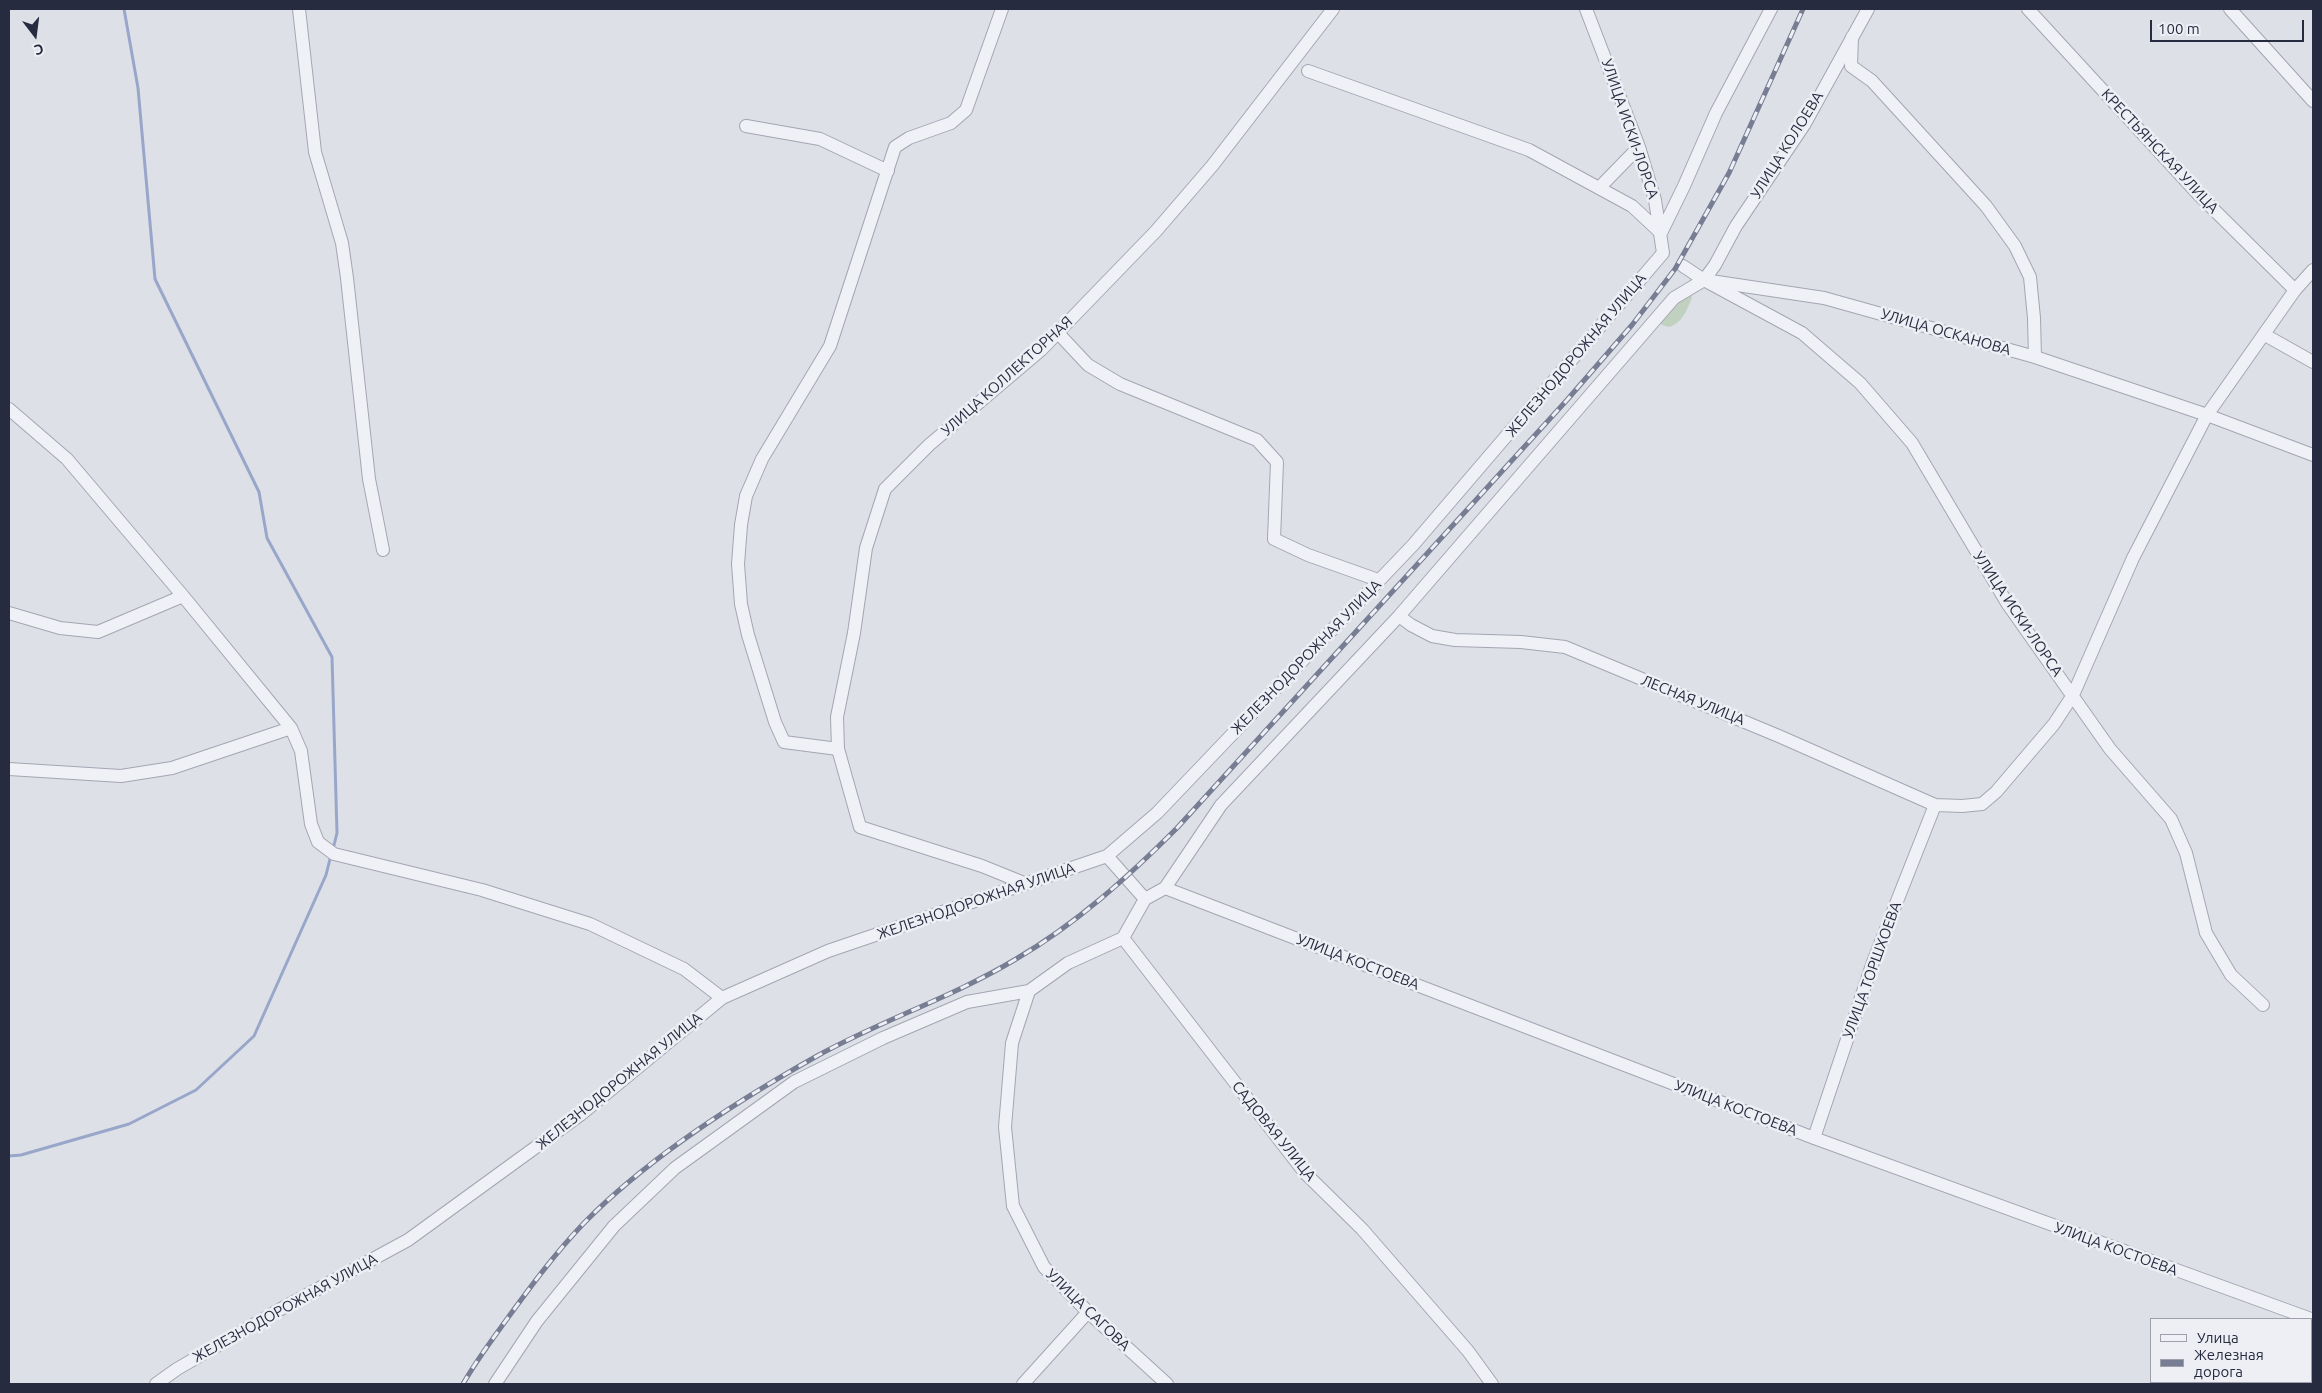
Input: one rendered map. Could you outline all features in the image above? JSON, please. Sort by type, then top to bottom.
[{"type":"street","points":[[298,9],[315,152],[342,243],[348,278],[369,479],[383,550]]},
{"type":"street","points":[[838,749],[784,742],[775,722],[748,635],[741,604],[738,564],[741,525],[746,496],[762,459],[830,346],[896,148],[909,138],[951,123],[966,110],[1002,9]]},
{"type":"street","name":"УЛИЦА КОЛЛЕКТОРНАЯ","points":[[1024,883],[982,866],[860,827],[838,749],[837,717],[854,633],[866,548],[885,488],[929,445],[1058,333],[1156,231],[1205,173],[1333,9]]},
{"type":"street","name":"УЛИЦА ИСКИ-ЛОРСА","points":[[1586,9],[1639,147],[1655,200],[1663,253]]},
{"type":"street","points":[[1308,71],[1529,150],[1600,186],[1632,206],[1661,233],[1716,113],[1771,9]]},
{"type":"street","name":"УЛИЦА КОЛОЕВА","points":[[1704,280],[1736,226],[1804,125],[1868,9]]},
{"type":"street","name":"КРЕСТЬЯНСКАЯ УЛИЦА","points":[[2028,9],[2198,194],[2295,290]]},
{"type":"street","points":[[2230,9],[2313,101]]},
{"type":"street","points":[[1852,35],[1851,66],[1872,81],[1986,206],[2015,246],[2030,277],[2036,357]]},
{"type":"street","points":[[746,126],[820,139],[888,171]]},
{"type":"street","points":[[1600,186],[1639,147]]},
{"type":"street","points":[[1655,200],[1665,205],[1676,202]]},
{"type":"street","name":"УЛИЦА ОСКАНОВА","points":[[1663,253],[1704,280],[1824,298],[2036,357],[2207,415],[2313,455]]},
{"type":"street","name":"ЖЕЛЕЗНОДОРОЖНАЯ УЛИЦА","points":[[156,1384],[177,1369],[279,1310],[408,1240],[580,1115],[722,998],[828,951],[1107,856],[1157,813],[1419,537],[1663,253]]},
{"type":"street","points":[[2073,695],[2133,558],[2207,415],[2295,290],[2313,270]]},
{"type":"street","points":[[495,1384],[537,1321],[614,1226],[676,1168],[794,1082],[883,1038],[967,1002],[1029,991],[1068,962],[1123,938],[1145,899],[1165,888],[1221,805],[1399,616],[1674,298],[1704,280]]},
{"type":"street","name":"УЛИЦА ИСКИ-ЛОРСА","points":[[1704,280],[1802,332],[1860,383],[1912,443],[2007,603],[2110,749],[2171,819],[2186,853],[2206,933],[2231,975],[2263,1005]]},
{"type":"street","points":[[1058,333],[1088,365],[1120,384],[1257,440],[1277,462],[1274,539],[1308,555],[1378,580]]},
{"type":"street","points":[[2265,335],[2313,362]]},
{"type":"street","points":[[9,409],[67,459],[291,728],[301,751],[311,824],[318,842],[334,854],[482,890],[590,924],[684,970],[722,998]]},
{"type":"street","points":[[9,612],[60,628],[98,632],[183,596]]},
{"type":"street","name":"ЛЕСНАЯ УЛИЦА","points":[[1399,616],[1432,636],[1565,647],[1781,737],[1935,804],[1962,806],[1982,804],[1996,792],[2048,731],[2073,695]]},
{"type":"street","points":[[9,769],[121,776],[172,768],[291,728]]},
{"type":"street","name":"УЛИЦА ТОРШХОЕВА","points":[[1814,1138],[1872,962],[1935,804]]},
{"type":"street","points":[[1107,856],[1145,899]]},
{"type":"street","name":"УЛИЦА КОСТОЕВА","points":[[1165,888],[1814,1138],[2307,1318]]},
{"type":"street","name":"САДОВАЯ УЛИЦА","points":[[1123,938],[1305,1173],[1362,1229],[1468,1351],[1492,1384]]},
{"type":"street","name":"УЛИЦА САГОВА","points":[[1029,991],[1012,1043],[1005,1127],[1013,1206],[1044,1267],[1088,1312],[1167,1384]]},
{"type":"street","points":[[1023,1384],[1088,1312]]},
{"type":"green space","points":[[1691,295],[1692,298],[1681,319],[1669,327],[1662,325],[1660,322],[1670,307]]},
{"type":"waterway","points":[[124,9],[138,88],[155,279],[259,492],[267,538],[332,657],[337,833],[333,849]]},
{"type":"waterway","points":[[9,1156],[21,1155],[129,1124],[196,1090],[254,1036],[326,875],[331,855]]},
{"type":"railway","points":[[463,1384],[495,1335],[564,1245],[610,1198],[665,1153],[725,1111],[817,1056],[992,973],[1016,959],[1060,931],[1101,899],[1177,828],[1567,400],[1632,325],[1675,269],[1729,173],[1803,9]]}]
